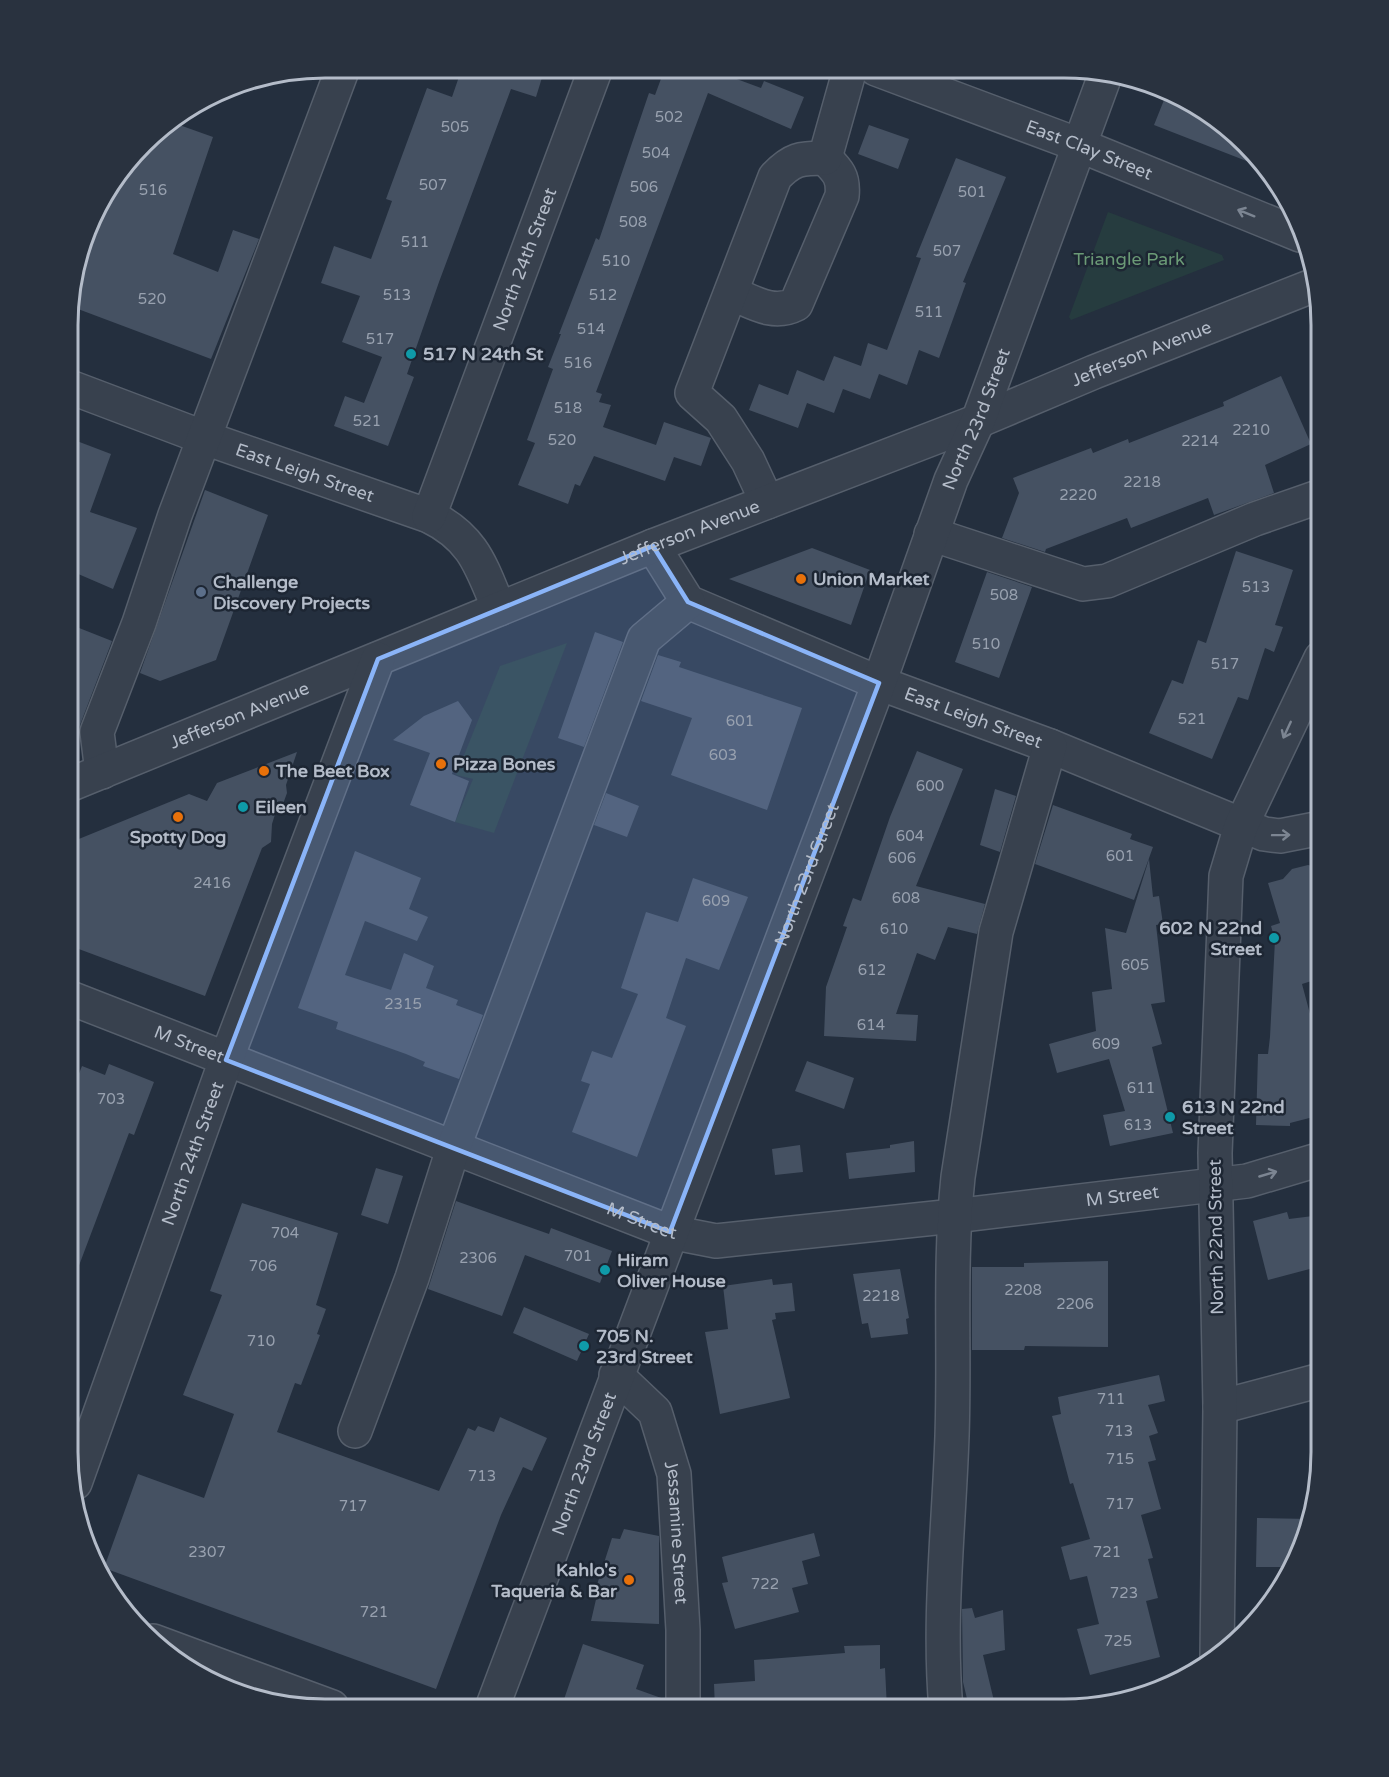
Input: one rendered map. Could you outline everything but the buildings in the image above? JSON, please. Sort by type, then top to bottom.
[{"type":"street","points":[[102,771],[97,732],[139,623],[175,515],[339,78]]},
{"type":"street","name":"North 24th Street","points":[[429,516],[592,78]]},
{"type":"street","points":[[825,158],[848,78]]},
{"type":"street","name":"East Clay Street","points":[[900,78],[1079,145],[1293,232]]},
{"type":"street","name":"North 23rd Street","points":[[495,1699],[879,683],[951,480],[978,421],[1103,81]]},
{"type":"street","points":[[731,293],[772,310],[785,310],[796,303],[842,196],[843,182],[839,171],[825,158],[806,158],[788,163],[775,177],[692,393],[721,419],[748,461],[767,502]]},
{"type":"street","name":"Jefferson Avenue","points":[[78,781],[653,546],[978,421],[1094,372],[1308,288]]},
{"type":"street","name":"East Leigh Street","points":[[78,390],[205,438],[429,516],[448,525],[471,547],[499,609]]},
{"type":"street","points":[[931,534],[1083,584],[1107,581],[1255,519],[1311,499]]},
{"type":"street","points":[[355,1431],[412,1278],[453,1149],[644,639],[688,602],[653,546]]},
{"type":"street","name":"East Leigh Street","points":[[688,602],[879,683],[1050,746],[1241,826],[1263,834],[1280,836],[1311,830]]},
{"type":"street","name":"North 24th Street","points":[[79,1471],[226,1060],[378,659]]},
{"type":"street","name":"North 22nd Street","points":[[1225,1640],[1215,1184],[1226,876],[1241,826],[1311,679]]},
{"type":"street","points":[[945,1699],[942,1667],[952,1435],[954,1216],[996,932],[1050,746]]},
{"type":"street","name":"M Street","points":[[78,1002],[670,1232],[716,1241],[954,1216],[1247,1180],[1311,1162]]},
{"type":"street","name":"Jessamine Street","points":[[616,1376],[655,1412],[674,1474],[683,1630],[683,1699]]},
{"type":"street","points":[[1220,1407],[1311,1383]]},
{"type":"street","points":[[177,1650],[308,1698]]},
{"type":"highlighted area","points":[[653,546],[688,602],[879,683],[670,1232],[226,1060],[378,659]]},
{"type":"green space","name":"Triangle Park","points":[[1108,212],[1222,255],[1224,260],[1071,320],[1069,317]]},
{"type":"green space","points":[[567,643],[494,833],[455,822],[473,779],[456,775],[500,666]]},
{"type":"place","name":"517 N 24th St","points":[[411,354]]},
{"type":"place","name":"Union Market","points":[[801,579]]},
{"type":"place","name":"Challenge Discovery Projects","points":[[201,592]]},
{"type":"place","name":"Pizza Bones","points":[[441,764]]},
{"type":"place","name":"The Beet Box","points":[[264,771]]},
{"type":"place","name":"Eileen","points":[[243,807]]},
{"type":"place","name":"Spotty Dog","points":[[178,817]]},
{"type":"place","name":"602 N 22nd Street","points":[[1274,938]]},
{"type":"place","name":"613 N 22nd Street","points":[[1170,1117]]},
{"type":"place","name":"Hiram Oliver House","points":[[605,1270]]},
{"type":"place","name":"705 N. 23rd Street","points":[[584,1346]]},
{"type":"place","name":"Kahlo's Taqueria & Bar","points":[[629,1580]]}]
